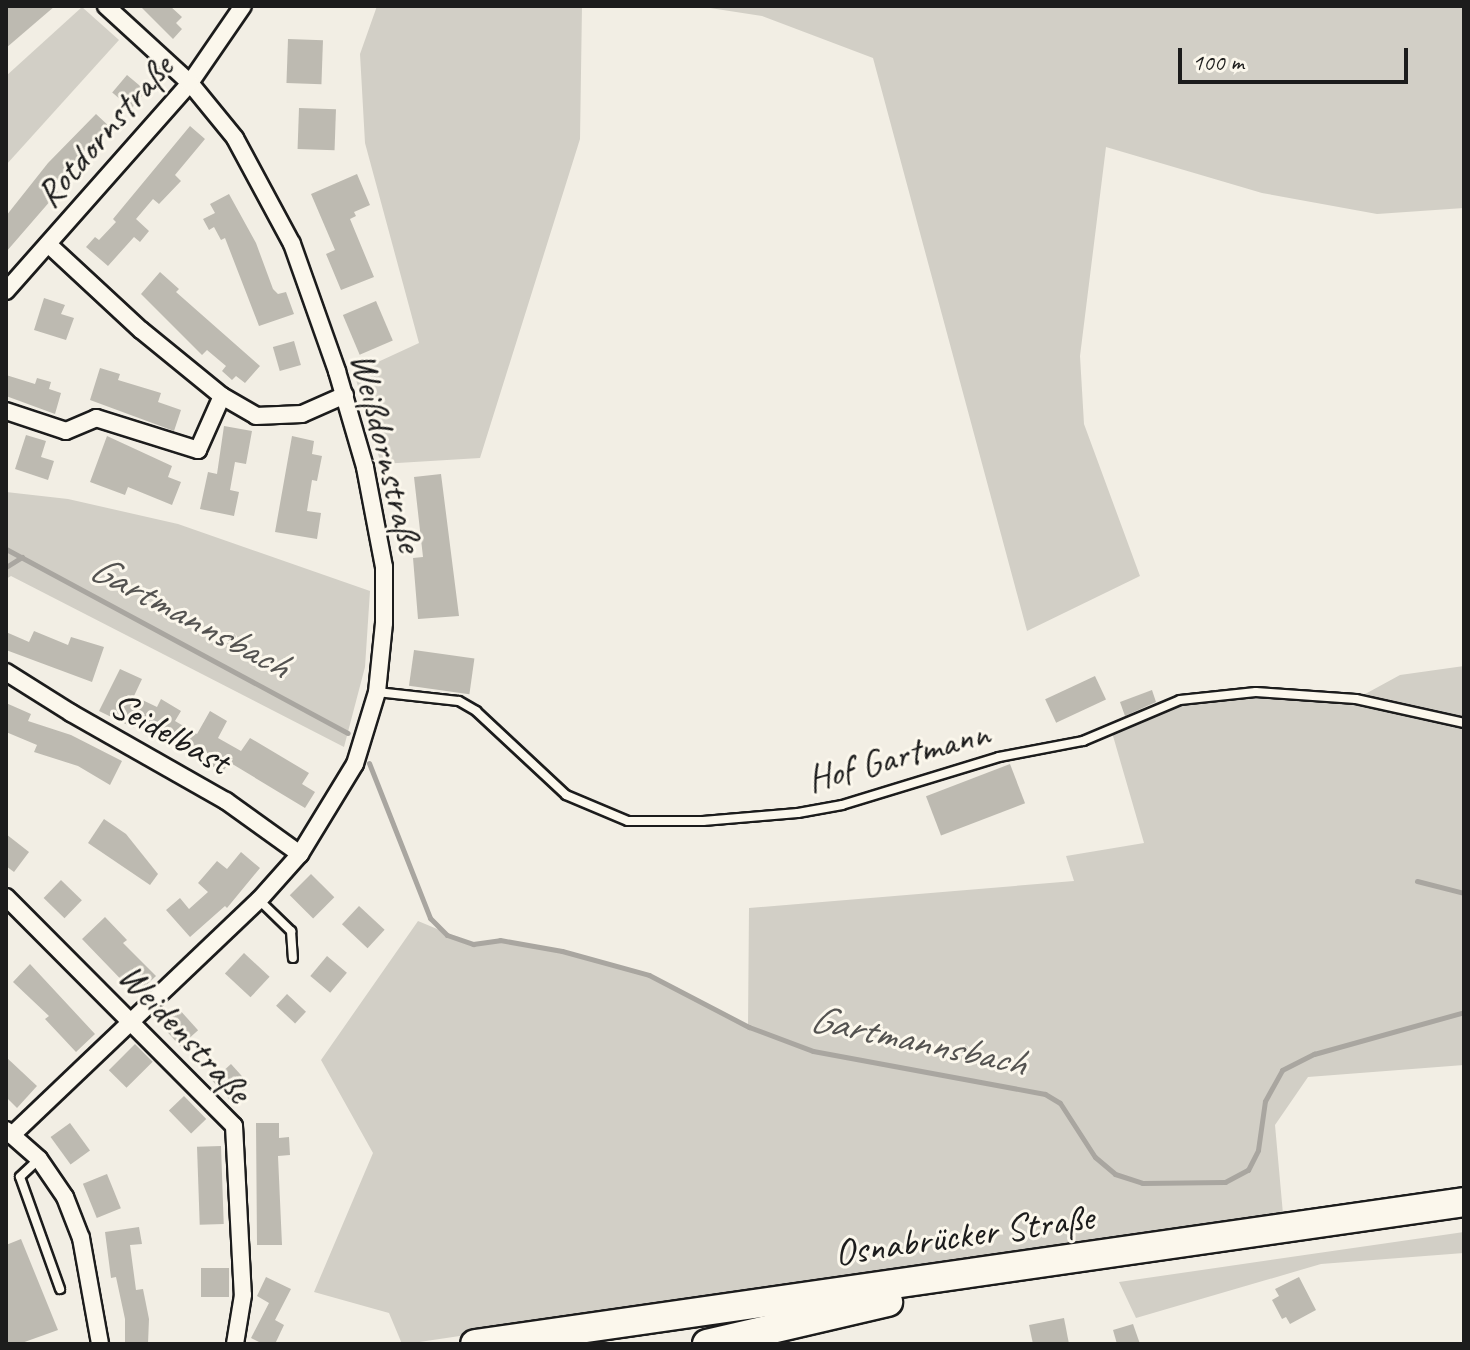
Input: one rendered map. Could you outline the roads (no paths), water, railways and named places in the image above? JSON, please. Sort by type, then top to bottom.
[{"type":"highway","name":"Osnabrücker Straße","points":[[475,1344],[1464,1202]]},
{"type":"highway","name":"Osnabrücker Straße","points":[[608,1344],[1464,1220]]},
{"type":"highway","points":[[707,1344],[888,1302]]},
{"type":"street","name":"Weißdornstraße","points":[[9,1132],[259,900],[300,854],[355,764],[377,692],[384,623],[384,567],[365,467],[345,395],[292,244],[235,138],[190,83],[106,6]]},
{"type":"street","name":"Rotdornstraße","points":[[6,291],[190,83],[243,6]]},
{"type":"street","points":[[48,244],[141,330],[222,396],[256,416],[302,414],[345,395]]},
{"type":"street","points":[[6,411],[66,431],[96,418],[198,450],[222,396]]},
{"type":"street","name":"Seidelbast","points":[[6,672],[71,713],[226,801],[300,854]]},
{"type":"street","name":"Weidenstraße","points":[[6,897],[234,1126],[243,1295],[235,1344]]},
{"type":"street","points":[[9,1132],[39,1159],[65,1197],[81,1238],[100,1344]]},
{"type":"lane","name":"Hof Gartmann","points":[[377,692],[459,701],[476,711],[566,795],[628,821],[703,821],[798,813],[842,805],[999,757],[1083,741],[1180,700],[1256,692],[1356,699],[1464,723]]},
{"type":"lane","points":[[259,900],[291,931],[293,958]]},
{"type":"lane","points":[[39,1159],[20,1177],[60,1289]]},
{"type":"waterway","name":"Gartmannsbach","points":[[6,549],[348,733]]},
{"type":"waterway","name":"Gartmannsbach","points":[[6,567],[22,557]]},
{"type":"waterway","name":"Gartmannsbach","points":[[369,763],[430,918],[447,935],[473,944],[500,940],[562,951],[649,975],[749,1027],[813,1051],[1045,1094],[1060,1103],[1095,1157],[1115,1174],[1142,1183],[1225,1182],[1248,1170],[1258,1150],[1265,1101],[1282,1070],[1314,1054],[1464,1012]]},
{"type":"waterway","points":[[1417,881],[1464,893]]}]
